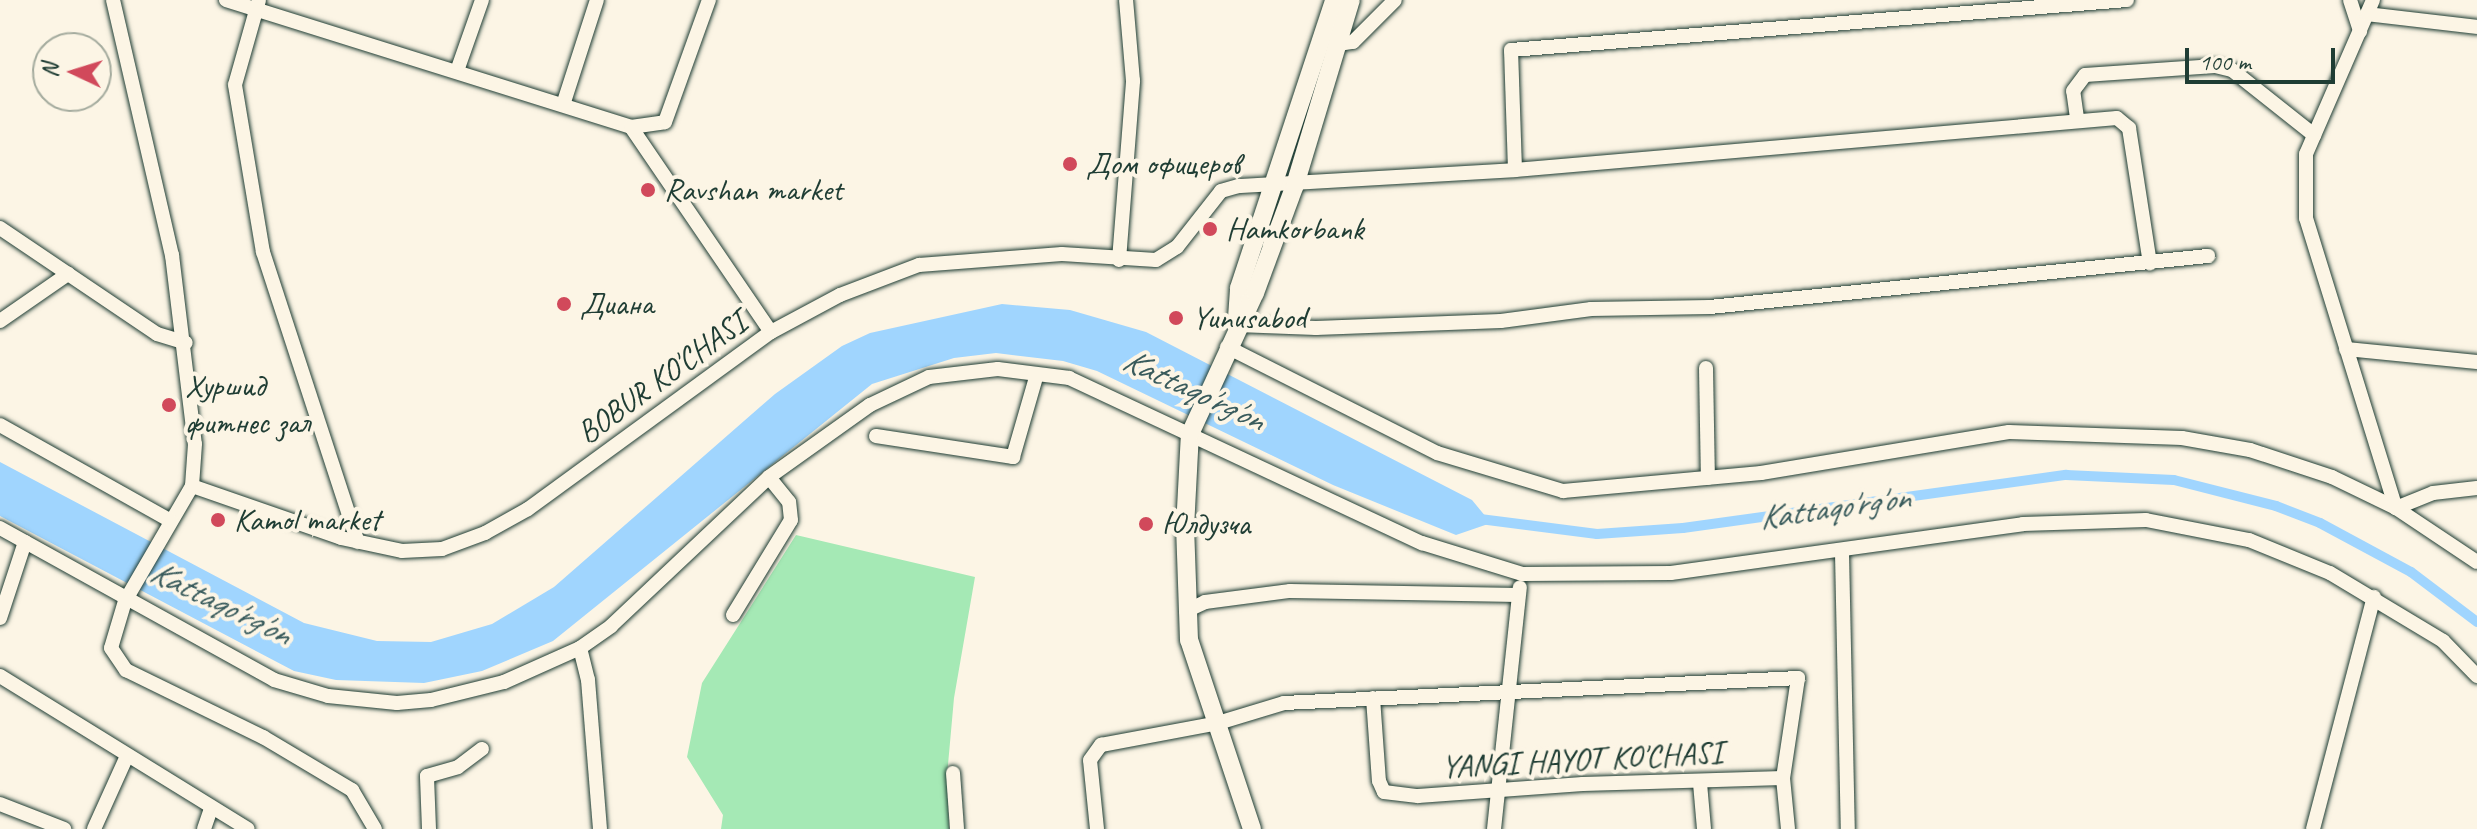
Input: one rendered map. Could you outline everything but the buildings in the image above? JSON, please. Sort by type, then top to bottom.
[{"type":"main road","points":[[1286,184],[1334,0]]},
{"type":"main road","points":[[1252,829],[1189,640],[1186,611],[1192,430],[1237,325],[1239,288],[1286,184],[1351,0]]},
{"type":"street","points":[[113,0],[186,343],[195,410],[192,486],[127,597],[111,648],[126,670],[263,737],[352,790],[375,829]]},
{"type":"street","points":[[226,0],[258,4],[631,127],[665,122],[709,0]]},
{"type":"street","points":[[457,71],[482,0]]},
{"type":"street","points":[[563,105],[597,0]]},
{"type":"street","points":[[1119,260],[1133,81],[1126,0]]},
{"type":"street","points":[[1338,44],[1353,42],[1395,0]]},
{"type":"street","points":[[1515,170],[1511,50],[2127,0]]},
{"type":"street","points":[[2350,0],[2360,31]]},
{"type":"street","points":[[258,4],[235,85],[263,252],[358,542]]},
{"type":"street","points":[[2396,508],[2306,218],[2306,154],[2370,7],[2477,27]]},
{"type":"street","points":[[2077,118],[2073,91],[2085,75],[2215,66],[2232,70],[2314,135]]},
{"type":"street","points":[[1286,184],[1515,170],[2077,118],[2117,118],[2129,128],[2150,263]]},
{"type":"street","points":[[631,127],[771,332]]},
{"type":"street","name":"BOBUR KO'CHASI","points":[[192,486],[358,542],[416,551],[442,549],[485,533],[528,509],[771,332],[840,295],[919,265],[1062,254],[1156,260],[1177,247],[1221,191],[1286,184]]},
{"type":"street","points":[[0,228],[157,334],[186,343]]},
{"type":"street","points":[[1237,325],[1316,328],[1501,321],[1591,309],[1710,307],[2208,256]]},
{"type":"street","points":[[0,321],[68,274]]},
{"type":"street","points":[[2346,349],[2477,362]]},
{"type":"street","points":[[1225,354],[1437,453],[1563,491],[1708,478],[2009,432],[2182,438],[2250,450],[2332,477],[2396,508],[2477,562]]},
{"type":"street","points":[[1706,368],[1708,478]]},
{"type":"street","points":[[0,528],[288,686],[397,703],[504,682],[580,648],[611,626],[769,477],[837,425],[904,386],[957,372],[1037,374],[1069,378],[1192,430],[1422,543],[1522,574],[1671,573],[1842,553],[2023,524],[2146,520],[2249,540],[2374,597],[2443,641],[2477,676]]},
{"type":"street","points":[[876,436],[1013,457],[1037,374]]},
{"type":"street","points":[[0,425],[171,521]]},
{"type":"street","points":[[733,615],[791,520],[789,502],[769,477]]},
{"type":"street","points":[[2396,508],[2433,493],[2477,488]]},
{"type":"street","points":[[0,618],[25,542]]},
{"type":"street","points":[[1842,553],[1848,829]]},
{"type":"street","points":[[1494,829],[1495,790],[1522,574]]},
{"type":"street","points":[[1186,611],[1205,602],[1290,591],[1518,595]]},
{"type":"street","points":[[2313,829],[2374,597]]},
{"type":"street","points":[[580,648],[588,680],[600,829]]},
{"type":"street","points":[[0,676],[211,809],[248,829]]},
{"type":"street","points":[[1097,829],[1093,750],[1218,723],[1284,703],[1798,678],[1783,778],[1788,829]]},
{"type":"street","name":"YANGI HAYOT KO'CHASI","points":[[1373,698],[1379,781],[1384,792],[1418,796],[1783,778]]},
{"type":"street","points":[[429,829],[427,776],[458,767],[482,749]]},
{"type":"street","points":[[94,829],[127,756]]},
{"type":"street","points":[[953,773],[957,829]]},
{"type":"street","points":[[1700,783],[1704,829]]},
{"type":"street","points":[[0,804],[64,829]]},
{"type":"street","points":[[204,829],[211,809]]},
{"type":"green space","points":[[796,535],[975,577],[954,698],[947,776],[949,829],[721,829],[723,815],[687,757],[702,683]]},
{"type":"water","points":[[1002,304],[1070,310],[1146,332],[1472,500],[1491,523],[1456,535],[1333,485],[1097,371],[1063,361],[996,353],[954,358],[872,384],[553,641],[482,671],[424,683],[336,680],[294,671],[0,516],[0,462],[304,623],[377,641],[431,642],[492,624],[554,587],[775,394],[842,346],[870,333]]},
{"type":"waterway","name":"Kattaqo'rg'on","points":[[1480,519],[1597,534],[1683,528],[2066,475],[2174,480],[2276,506],[2320,523],[2411,572],[2477,622]]},
{"type":"place","name":"Дом офицеров","points":[[1070,164]]},
{"type":"place","name":"Ravshan market","points":[[648,190]]},
{"type":"place","name":"Hamkorbank","points":[[1210,229]]},
{"type":"place","name":"Диана","points":[[564,304]]},
{"type":"place","name":"Yunusabod","points":[[1176,318]]},
{"type":"place","name":"Хуршид фитнес зал","points":[[169,405]]},
{"type":"place","name":"Kamol market","points":[[218,520]]},
{"type":"place","name":"Юлдузча","points":[[1146,524]]}]
